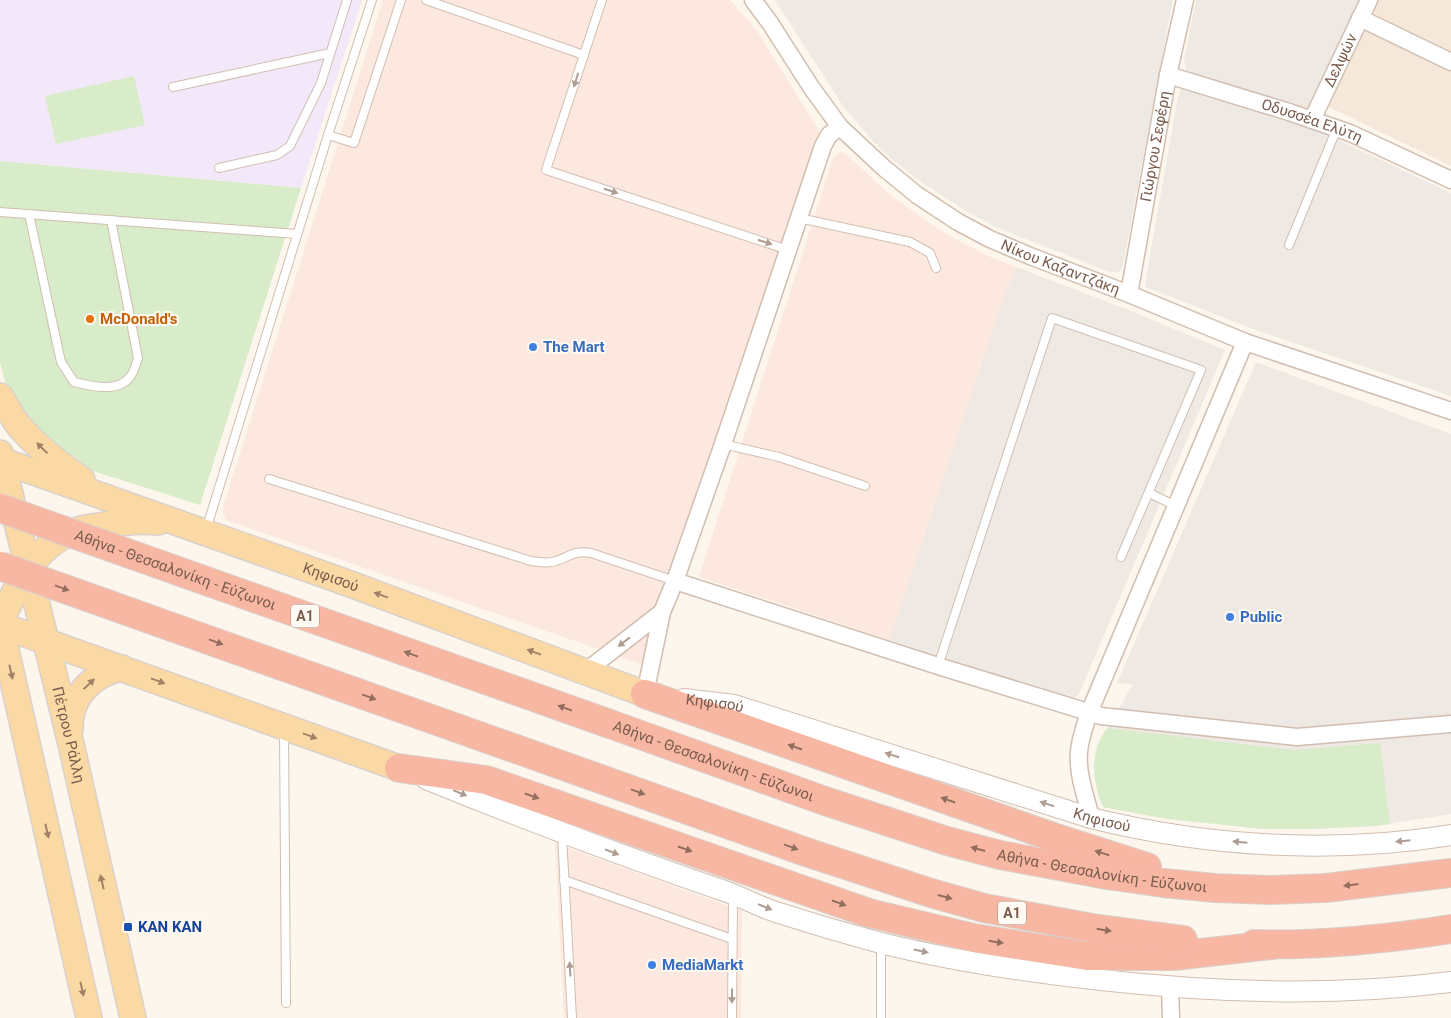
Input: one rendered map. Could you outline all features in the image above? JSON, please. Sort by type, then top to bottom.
[{"type":"highway","name":"Αθήνα - Θεσσαλονίκη - Εύζωνοι","points":[[0,508],[825,801],[948,841],[1000,855],[1163,883],[1215,888],[1269,890],[1326,888],[1451,873]]},
{"type":"highway","name":"Α1","points":[[0,566],[815,855],[931,893],[984,908],[1098,930],[1210,943],[1272,945],[1347,942],[1451,929]]},
{"type":"highway","points":[[645,694],[1053,837],[1215,888]]},
{"type":"highway","points":[[399,768],[486,780],[869,913],[974,938],[1087,956],[1174,956],[1272,945]]},
{"type":"main road","points":[[0,396],[18,424],[54,460],[109,499]]},
{"type":"main road","name":"Κηφισού","points":[[1,458],[109,499],[342,581],[645,694]]},
{"type":"main road","points":[[0,491],[1,458]]},
{"type":"main road","name":"Πέτρου Ράλλη","points":[[1,458],[71,744],[133,1018]]},
{"type":"main road","points":[[89,1018],[0,624],[28,568],[49,546],[61,537],[78,530],[143,520],[174,523],[205,532]]},
{"type":"main road","points":[[0,624],[399,768]]},
{"type":"main road","points":[[71,744],[70,723],[72,707],[80,693],[94,679],[112,670],[122,668]]},
{"type":"street","name":"Νίκου Καζαντζάκη","points":[[753,0],[840,127],[897,179],[917,195],[958,222],[1030,256],[1245,342],[1451,411]]},
{"type":"street","name":"Γιώργου Σεφέρη","points":[[1129,294],[1168,75],[1185,0]]},
{"type":"street","name":"Δελψών","points":[[1312,120],[1369,0]]},
{"type":"street","points":[[1360,18],[1451,62]]},
{"type":"street","name":"Οδυσσέα Ελύτη","points":[[1168,75],[1337,128],[1451,180]]},
{"type":"street","points":[[645,694],[662,612],[675,581],[723,444],[823,146],[829,135],[840,127]]},
{"type":"street","points":[[1091,818],[1081,775],[1079,752],[1088,713],[1245,342]]},
{"type":"street","points":[[675,581],[938,666],[1088,713],[1111,718],[1296,737],[1451,724]]},
{"type":"street","points":[[586,671],[662,612]]},
{"type":"street","name":"Κηφισού","points":[[645,694],[734,705],[1091,818],[1151,830],[1245,843],[1317,845],[1370,844],[1451,835]]},
{"type":"street","points":[[399,768],[647,865],[733,894],[777,912],[881,943],[996,966],[1060,976],[1170,988],[1285,992],[1348,991],[1451,982]]},
{"type":"street","points":[[1170,988],[1171,1018]]},
{"type":"lane","points":[[219,168],[277,155],[290,146],[321,83],[347,0]]},
{"type":"lane","points":[[205,532],[328,135],[372,0]]},
{"type":"lane","points":[[328,135],[354,143],[400,0]]},
{"type":"lane","points":[[426,0],[584,55]]},
{"type":"lane","points":[[602,0],[546,170],[788,250]]},
{"type":"lane","points":[[173,87],[330,53]]},
{"type":"lane","points":[[1289,245],[1337,128]]},
{"type":"lane","points":[[0,212],[297,234]]},
{"type":"lane","points":[[29,214],[61,362],[74,382],[99,388],[116,386],[130,378],[138,358],[111,220]]},
{"type":"lane","points":[[799,218],[910,242],[930,253],[936,268]]},
{"type":"lane","points":[[938,666],[1052,318],[1201,370],[1121,557]]},
{"type":"lane","points":[[723,444],[779,457],[865,486]]},
{"type":"lane","points":[[269,479],[531,561],[555,562],[570,554],[581,551],[675,581]]},
{"type":"lane","points":[[1149,493],[1176,506]]},
{"type":"lane","points":[[284,727],[286,1003]]},
{"type":"lane","points":[[562,832],[572,1018]]},
{"type":"lane","points":[[564,880],[732,939]]},
{"type":"lane","points":[[732,1018],[733,894]]},
{"type":"lane","points":[[881,943],[881,1018]]},
{"type":"shaded area","points":[[0,0],[362,0],[301,188],[0,161]]},
{"type":"shaded area","points":[[383,0],[730,0],[757,31],[820,132],[734,404],[647,666],[226,520],[223,514],[223,507]]},
{"type":"shaded area","points":[[775,0],[1173,0],[1122,269],[1118,272],[1109,272],[996,227],[966,211],[924,184],[889,157],[843,106]]},
{"type":"shaded area","points":[[1196,0],[1362,0],[1309,109],[1187,71],[1184,60]]},
{"type":"shaded area","points":[[1377,0],[1451,0],[1451,166],[1329,107]]},
{"type":"shaded area","points":[[1181,89],[1187,89],[1315,129],[1451,193],[1451,396],[1250,328],[1146,287],[1178,96]]},
{"type":"shaded area","points":[[839,152],[845,153],[887,192],[925,220],[988,256],[1016,267],[1004,296],[890,640],[699,577],[833,158]]},
{"type":"shaded area","points":[[1016,267],[1126,309],[1225,350],[1079,694],[1071,700],[890,640],[1004,296]]},
{"type":"shaded area","points":[[1256,362],[1451,434],[1451,814],[1376,826],[1263,829],[1168,819],[1103,807],[1098,794],[1094,766],[1097,746],[1133,684],[1117,683]]},
{"type":"shaded area","points":[[555,843],[742,911],[741,1018],[564,1018]]},
{"type":"green space","points":[[134,76],[145,125],[56,144],[45,96]]},
{"type":"green space","points":[[0,161],[301,188],[200,505],[93,471],[53,443],[27,420],[7,389],[0,363]]},
{"type":"green space","points":[[1107,728],[1294,750],[1380,743],[1390,824],[1313,829],[1263,829],[1168,819],[1103,807],[1096,787],[1094,767],[1097,747]]},
{"type":"place","name":"McDonald's","points":[[90,319]]},
{"type":"place","name":"The Mart","points":[[533,347]]},
{"type":"place","name":"Public","points":[[1230,617]]},
{"type":"place","name":"ΚΑΝ ΚΑΝ","points":[[128,927]]},
{"type":"place","name":"MediaMarkt","points":[[652,965]]}]
